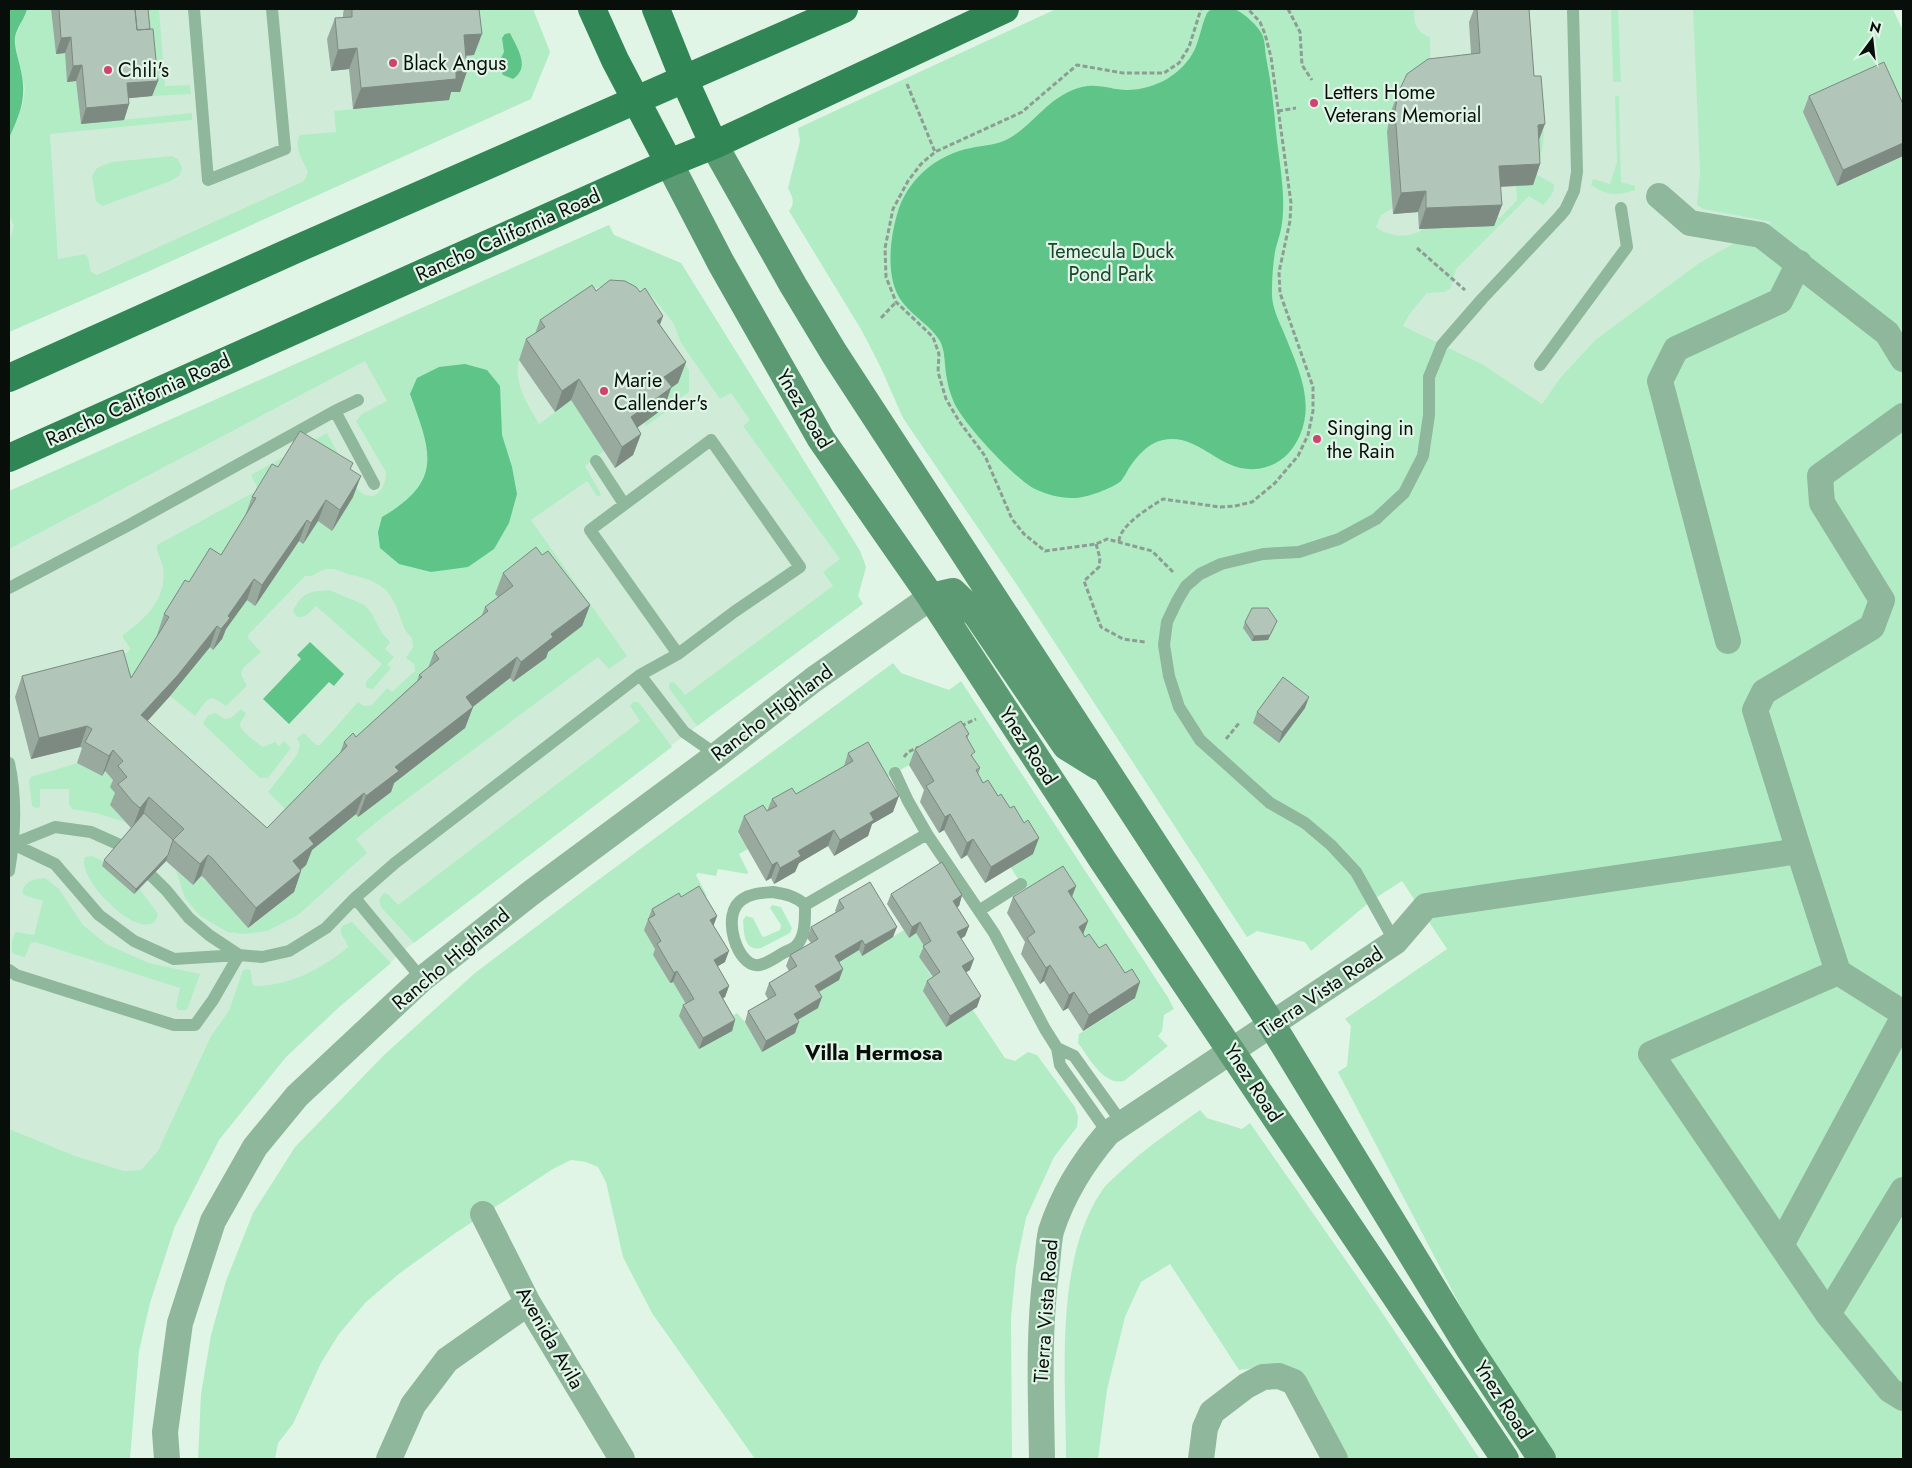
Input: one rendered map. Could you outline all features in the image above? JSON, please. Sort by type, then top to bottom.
[{"type":"main road","name":"Ynez Road","points":[[592,9],[615,60],[721,263],[820,439],[931,597],[1099,854],[1505,1459]]},
{"type":"main road","name":"Ynez Road","points":[[656,9],[684,79],[714,145],[793,285],[834,353],[1272,1025],[1469,1348],[1542,1459]]},
{"type":"main road","points":[[9,378],[636,99],[844,9]]},
{"type":"main road","name":"Rancho California Road","points":[[9,458],[669,163],[714,145],[1005,9]]},
{"type":"main road","points":[[931,597],[953,592],[977,615],[1066,746],[1108,772]]},
{"type":"street","points":[[1659,196],[1690,223],[1761,235],[1799,263],[1886,334],[1903,359]]},
{"type":"street","points":[[1728,641],[1660,381],[1676,349],[1780,301],[1799,263]]},
{"type":"street","points":[[1903,416],[1820,476],[1822,503],[1882,600],[1872,627],[1764,692],[1755,710],[1838,972],[1903,1013]]},
{"type":"street","name":"Rancho Highland","points":[[167,1459],[165,1432],[180,1324],[213,1221],[255,1147],[297,1096],[422,979],[531,893],[813,680],[931,597]]},
{"type":"street","name":"Tierra Vista Road","points":[[1042,1459],[1039,1364],[1043,1292],[1051,1232],[1074,1177],[1092,1151],[1115,1128],[1395,942],[1426,906],[1799,851]]},
{"type":"street","points":[[1838,972],[1651,1054],[1828,1314],[1890,1390],[1903,1398]]},
{"type":"street","points":[[1781,1245],[1903,1018]]},
{"type":"street","points":[[1828,1314],[1903,1190]]},
{"type":"street","name":"Avenida Avila","points":[[483,1214],[528,1304],[622,1459]]},
{"type":"street","points":[[389,1459],[413,1405],[447,1360],[528,1304]]},
{"type":"street","points":[[1201,1459],[1205,1428],[1212,1412],[1246,1386],[1263,1377],[1279,1376],[1294,1382],[1336,1459]]},
{"type":"lane","points":[[194,9],[208,180],[284,149],[272,9]]},
{"type":"lane","points":[[1395,942],[1356,872],[1331,844],[1305,823],[1270,803],[1200,740],[1179,707],[1169,676],[1164,646],[1168,622],[1186,586],[1200,574],[1221,564],[1263,554],[1299,552],[1339,539],[1376,519],[1404,493],[1423,456],[1429,415],[1429,377],[1442,345],[1479,301],[1550,228],[1565,210],[1574,191],[1577,172],[1573,9]]},
{"type":"lane","points":[[1540,365],[1627,247],[1622,208]]},
{"type":"lane","points":[[9,588],[138,520],[335,410],[358,400]]},
{"type":"lane","points":[[335,410],[374,484]]},
{"type":"lane","points":[[13,844],[56,864],[99,915],[134,941],[174,959],[239,955],[262,957],[288,951],[326,928],[355,898],[395,863],[640,674],[678,654],[734,612],[800,567],[711,440],[590,530],[678,654]]},
{"type":"lane","points":[[596,461],[624,504]]},
{"type":"lane","points":[[640,674],[684,732],[717,754]]},
{"type":"lane","points":[[9,764],[13,780],[13,844],[9,871]]},
{"type":"lane","points":[[895,773],[927,834],[994,933],[1044,1029],[1057,1048],[1060,1065],[1115,1128]]},
{"type":"lane","points":[[13,844],[55,827],[91,832],[120,846],[166,890],[189,918],[239,955]]},
{"type":"lane","points":[[805,905],[927,834]]},
{"type":"lane","points":[[980,910],[1022,884]]},
{"type":"lane","points":[[773,892],[800,899],[805,905],[802,938],[796,946],[760,966],[752,965],[745,960],[735,942],[731,916],[742,899],[757,893],[773,892]]},
{"type":"lane","points":[[355,898],[422,979]]},
{"type":"lane","points":[[9,970],[16,975],[174,1025],[195,1025],[213,1000],[239,955]]},
{"type":"lane","points":[[1057,1048],[1074,1056],[1115,1128]]},
{"type":"path","points":[[1186,586],[1152,551],[1107,539],[1096,544],[1045,551],[1024,534],[1009,513],[985,456],[959,421],[946,399],[938,372],[939,354],[933,337],[896,302],[886,277],[885,248],[893,209],[908,180],[921,164],[935,152],[1022,112],[1077,66],[1123,73],[1164,73],[1179,63],[1190,47],[1201,9]]},
{"type":"path","points":[[1119,541],[1119,535],[1124,528],[1163,498],[1220,507],[1252,502],[1276,483],[1298,456],[1308,435],[1313,411],[1313,387],[1280,293],[1279,272],[1290,221],[1291,203],[1266,34],[1260,22],[1248,9]]},
{"type":"path","points":[[1288,9],[1300,32],[1302,65],[1312,80]]},
{"type":"path","points":[[906,84],[935,152]]},
{"type":"path","points":[[1278,111],[1296,108]]},
{"type":"path","points":[[1417,248],[1479,301]]},
{"type":"path","points":[[881,318],[896,302]]},
{"type":"path","points":[[1096,544],[1100,558],[1099,567],[1084,581],[1101,627],[1123,639],[1164,646]]},
{"type":"path","points":[[959,727],[976,719]]},
{"type":"path","points":[[895,773],[896,766],[908,752],[925,744]]},
{"type":"shaded area","points":[[1229,8],[1238,11],[1254,23],[1264,39],[1282,178],[1283,201],[1281,227],[1272,276],[1272,296],[1275,312],[1299,371],[1305,396],[1306,409],[1300,435],[1292,450],[1284,458],[1269,466],[1253,469],[1239,467],[1226,462],[1190,443],[1177,439],[1163,440],[1152,444],[1143,451],[1132,463],[1121,481],[1104,490],[1076,498],[1043,493],[1014,474],[966,422],[950,392],[940,341],[907,308],[897,293],[893,282],[890,257],[893,231],[899,208],[911,186],[937,161],[959,151],[995,144],[1008,139],[1018,133],[1060,96],[1070,91],[1088,86],[1121,90],[1137,89],[1158,84],[1167,79],[1176,73],[1190,58],[1197,44],[1207,13],[1211,9]]},
{"type":"shaded area","points":[[9,9],[533,9],[550,52],[531,99],[9,332]]},
{"type":"shaded area","points":[[9,9],[27,9],[15,37],[23,81],[23,98],[9,138]]},
{"type":"shaded area","points":[[1401,9],[1725,9],[1773,222],[1699,263],[1595,340],[1560,378],[1542,404],[1482,364],[1402,326],[1365,256]]},
{"type":"shaded area","points":[[510,33],[519,51],[522,63],[521,69],[513,79],[503,75],[498,64],[504,52],[502,38],[505,34]]},
{"type":"shaded area","points":[[609,225],[614,235],[681,263],[860,551],[866,567],[858,596],[863,604],[697,726],[408,947],[338,1008],[286,1057],[234,1119],[219,1140],[175,1226],[9,1176],[9,520],[284,369]]},
{"type":"shaded area","points":[[465,364],[487,370],[500,386],[502,435],[512,467],[517,494],[509,523],[494,549],[468,567],[431,572],[399,564],[380,548],[378,532],[382,517],[402,504],[415,491],[424,478],[427,464],[427,449],[410,394],[417,378],[439,367]]},
{"type":"shaded area","points":[[310,642],[344,674],[334,686],[329,682],[289,724],[263,699],[301,659],[297,655]]},
{"type":"green space","points":[[27,9],[51,9],[56,53],[65,53],[67,82],[76,81],[81,124],[192,113],[192,120],[50,134],[58,259],[85,254],[88,258],[91,272],[97,275],[304,181],[308,172],[298,149],[300,135],[336,132],[334,111],[448,100],[448,93],[459,91],[456,56],[474,55],[470,9],[533,9],[550,52],[531,99],[9,332],[9,242],[14,226],[9,215],[9,138],[23,103],[25,89],[15,37]]},
{"type":"green space","points":[[144,9],[159,9],[165,86],[190,85],[191,94],[152,96]]},
{"type":"green space","name":"Temecula Duck Pond Park","points":[[1056,9],[1415,9],[1414,18],[1416,26],[1422,33],[1430,37],[1431,79],[1387,132],[1393,208],[1381,215],[1376,227],[1387,233],[1400,236],[1412,234],[1423,229],[1501,217],[1517,200],[1516,186],[1533,185],[1536,131],[1544,131],[1537,175],[1554,184],[1554,190],[1543,205],[1529,196],[1456,269],[1451,288],[1445,292],[1427,293],[1411,312],[1403,326],[1482,364],[1542,404],[1560,378],[1595,340],[1699,263],[1772,222],[1703,209],[1697,205],[1700,172],[1693,9],[1893,9],[1903,31],[1903,1459],[1556,1459],[1478,1340],[1338,1072],[1347,1066],[1351,1026],[1345,1019],[1447,949],[1402,881],[1371,901],[1311,951],[1305,942],[1257,931],[1247,937],[1021,591],[903,418],[862,331],[789,211],[793,202],[788,188],[800,141],[798,128]]},
{"type":"green space","points":[[1611,9],[1618,9],[1621,82],[1613,82]]},
{"type":"green space","points":[[1615,96],[1619,96],[1621,182],[1635,186],[1635,190],[1612,194],[1591,185],[1593,179],[1610,184],[1617,162]]},
{"type":"green space","points":[[172,156],[178,159],[182,168],[180,175],[171,181],[102,206],[96,201],[92,176],[97,168],[111,162]]},
{"type":"green space","points":[[609,225],[614,235],[681,263],[860,551],[866,567],[858,596],[863,604],[697,726],[669,688],[669,684],[675,683],[685,695],[833,586],[823,572],[840,559],[743,426],[750,420],[731,393],[720,399],[681,343],[674,324],[652,296],[643,291],[612,283],[596,288],[582,296],[519,360],[518,377],[530,409],[539,424],[571,400],[604,451],[585,466],[601,494],[600,496],[597,496],[587,481],[531,520],[627,656],[609,669],[598,657],[384,816],[356,839],[367,853],[298,915],[267,931],[243,934],[227,932],[199,915],[185,898],[176,871],[193,885],[201,876],[249,928],[294,892],[301,859],[388,788],[458,718],[510,678],[513,682],[505,607],[291,815],[268,792],[297,755],[300,745],[297,738],[304,733],[316,745],[320,745],[358,702],[364,706],[372,705],[387,688],[392,692],[415,671],[414,664],[406,658],[413,647],[412,638],[404,628],[394,603],[386,590],[375,582],[335,569],[326,569],[313,575],[305,576],[249,634],[248,638],[261,652],[243,668],[241,674],[247,686],[226,706],[211,698],[206,701],[195,716],[170,696],[210,647],[214,650],[222,639],[220,637],[247,600],[254,605],[299,541],[303,543],[318,521],[332,530],[353,497],[248,519],[161,638],[123,699],[66,684],[128,652],[130,648],[123,635],[147,615],[162,589],[163,568],[157,551],[157,545],[256,491],[257,487],[251,475],[327,433],[358,490],[365,495],[374,496],[380,491],[385,483],[386,472],[356,421],[362,414],[387,401],[365,361],[9,549],[9,491]]},
{"type":"green space","points":[[674,346],[689,370],[689,392],[680,398],[681,401],[646,426],[644,422]]},
{"type":"green space","points":[[329,590],[365,605],[382,633],[390,642],[385,649],[394,657],[387,665],[391,668],[373,689],[366,688],[366,682],[382,664],[316,606],[308,614],[301,617],[295,615],[293,611],[300,600],[307,594]]},
{"type":"green space","points":[[893,663],[901,673],[949,690],[961,681],[1169,999],[1174,1009],[1164,1015],[1162,1031],[1158,1036],[1168,1046],[1124,1081],[1110,1079],[1097,1069],[1078,1043],[1079,1034],[1134,999],[1031,899],[1011,868],[909,765],[876,784],[738,833],[748,849],[739,854],[748,872],[747,874],[718,869],[716,876],[698,873],[696,875],[707,896],[698,901],[653,955],[670,983],[673,982],[725,1020],[737,1013],[745,1022],[762,1051],[790,1024],[831,967],[859,950],[862,955],[904,930],[909,938],[916,933],[927,951],[919,957],[936,983],[973,1010],[1005,1058],[1015,1061],[1028,1052],[1037,1055],[1075,1107],[1078,1117],[1077,1127],[1054,1157],[1026,1218],[1016,1266],[1011,1318],[1012,1459],[755,1459],[652,1313],[623,1257],[606,1182],[598,1167],[586,1162],[571,1160],[553,1169],[454,1234],[400,1273],[366,1302],[339,1334],[321,1363],[293,1424],[278,1443],[275,1459],[198,1459],[201,1394],[211,1335],[226,1281],[253,1213],[295,1147],[384,1055],[475,973]]},
{"type":"green space","points":[[633,702],[638,702],[641,705],[672,747],[414,943],[381,907],[379,899],[384,893],[388,894],[398,905],[640,721],[630,706]]},
{"type":"green space","points":[[241,709],[246,713],[240,727],[253,740],[263,747],[275,742],[279,746],[284,741],[291,748],[268,778],[260,778],[203,724],[207,716],[215,713],[225,719],[231,718]]},
{"type":"green space","points":[[77,763],[101,776],[105,771],[115,782],[119,798],[110,805],[125,822],[96,813],[72,809],[69,804],[69,789],[40,789],[40,807],[32,806],[29,781],[31,777]]},
{"type":"green space","points":[[92,856],[105,862],[102,866],[134,894],[139,888],[158,914],[152,923],[142,924],[129,919],[102,895],[91,881],[85,868],[85,857]]},
{"type":"green space","points":[[45,878],[59,889],[83,925],[106,944],[149,963],[200,974],[187,1010],[178,1010],[176,1006],[180,988],[35,942],[31,943],[25,957],[13,954],[12,943],[16,932],[34,935],[43,901],[24,895],[22,891],[26,884],[31,881]]},
{"type":"green space","points":[[772,905],[781,907],[792,928],[790,933],[761,948],[751,947],[746,940],[743,920],[746,916],[753,918],[764,937],[780,930],[781,925],[770,908]]},
{"type":"green space","points":[[352,922],[391,963],[338,1008],[286,1057],[219,1140],[175,1226],[150,1303],[139,1351],[130,1459],[9,1459],[9,1129],[75,1156],[124,1171],[141,1170],[158,1151],[211,1036],[229,1011],[243,970],[248,969],[251,971],[252,983],[255,986],[281,983],[317,969],[348,947],[341,929],[342,926]]},
{"type":"green space","points":[[1200,1110],[1207,1118],[1242,1129],[1250,1123],[1377,1305],[1480,1459],[1348,1459],[1314,1392],[1255,1368],[1239,1370],[1170,1264],[1141,1282],[1125,1317],[1107,1390],[1098,1459],[1066,1459],[1066,1321],[1069,1286],[1076,1252],[1086,1220],[1101,1192],[1109,1182],[1148,1148]]},
{"type":"building","name":"Chili's","points":[[59,9],[135,9],[137,30],[153,29],[158,81],[127,83],[129,104],[86,108],[82,65],[73,66],[71,37],[61,38]]},
{"type":"building","points":[[135,9],[148,9],[150,29],[137,30]]},
{"type":"building","name":"Black Angus","points":[[352,9],[479,9],[482,34],[464,35],[467,71],[456,72],[456,79],[361,88],[357,48],[338,50],[335,18],[352,17]]},
{"type":"building","points":[[1477,9],[1529,9],[1534,76],[1541,76],[1545,124],[1538,125],[1540,164],[1499,166],[1502,205],[1426,208],[1426,191],[1401,193],[1395,111],[1398,93],[1407,74],[1428,59],[1480,53]]},
{"type":"building","points":[[1884,62],[1903,104],[1903,143],[1843,170],[1809,96]]},
{"type":"building","name":"Marie Callender's","points":[[610,280],[625,281],[636,287],[640,292],[645,288],[663,316],[657,321],[686,362],[664,377],[672,387],[631,417],[641,434],[622,447],[579,379],[562,391],[526,339],[545,327],[540,320],[592,285],[596,291]]},
{"type":"building","points":[[300,431],[353,463],[350,469],[361,476],[340,510],[326,500],[311,523],[307,520],[262,585],[254,579],[221,629],[217,626],[178,675],[141,715],[267,828],[347,746],[344,742],[353,733],[356,737],[422,677],[419,675],[439,659],[434,652],[488,611],[485,607],[513,586],[503,573],[536,547],[542,555],[548,551],[590,605],[551,634],[553,637],[521,662],[517,657],[466,697],[473,707],[395,767],[399,771],[366,796],[364,793],[309,838],[314,844],[293,861],[301,871],[256,908],[212,858],[208,855],[200,864],[173,840],[184,829],[149,797],[140,808],[132,801],[118,784],[127,777],[118,766],[123,761],[113,750],[109,756],[85,742],[92,729],[87,726],[39,738],[22,676],[123,650],[131,678],[169,617],[164,614],[185,580],[189,582],[210,548],[221,555],[256,498],[252,497],[272,464],[278,467]]},
{"type":"building","points":[[1252,608],[1268,608],[1277,621],[1270,635],[1254,636],[1245,622]]},
{"type":"building","points":[[1283,677],[1309,697],[1282,732],[1257,712]]},
{"type":"building","points":[[961,721],[969,734],[966,736],[975,752],[971,755],[980,768],[976,770],[983,783],[988,780],[998,796],[1001,794],[1010,808],[1014,806],[1024,823],[1028,820],[1039,838],[991,867],[973,839],[967,843],[950,814],[945,817],[926,786],[934,781],[915,749]]},
{"type":"building","points":[[868,742],[899,796],[870,813],[874,820],[840,840],[834,830],[798,851],[801,856],[780,868],[777,862],[772,865],[744,816],[763,805],[767,811],[777,806],[772,799],[792,788],[796,794],[853,761],[848,753]]},
{"type":"building","points":[[144,813],[173,840],[168,855],[136,889],[104,860]]},
{"type":"building","points":[[942,862],[962,895],[953,901],[969,926],[957,932],[974,959],[962,966],[981,996],[950,1016],[927,981],[940,972],[923,946],[931,941],[920,922],[912,927],[891,894]]},
{"type":"building","points":[[1063,866],[1076,886],[1068,891],[1088,921],[1079,927],[1085,937],[1089,934],[1099,948],[1106,944],[1125,973],[1132,969],[1140,982],[1089,1015],[1074,992],[1069,995],[1050,965],[1046,968],[1027,938],[1035,932],[1013,897]]},
{"type":"building","points":[[870,882],[897,927],[865,945],[862,940],[835,956],[843,969],[815,986],[822,997],[794,1014],[799,1022],[766,1041],[748,1011],[776,995],[769,983],[797,966],[790,955],[818,939],[811,927],[844,908],[839,900]]},
{"type":"building","points":[[699,886],[717,916],[710,920],[729,951],[714,960],[729,986],[719,992],[735,1020],[703,1038],[683,1005],[694,999],[677,971],[674,973],[657,944],[661,941],[648,919],[655,915],[652,909],[679,893],[681,897]]},
{"type":"place","name":"Black Angus","points":[[393,63]]},
{"type":"place","name":"Chili's","points":[[108,70]]},
{"type":"place","name":"Letters Home Veterans Memorial","points":[[1314,103]]},
{"type":"place","name":"Marie Callender's","points":[[604,391]]},
{"type":"place","name":"Singing in the Rain","points":[[1317,439]]},
{"type":"district","name":"Villa Hermosa","points":[[874,1053]]}]
